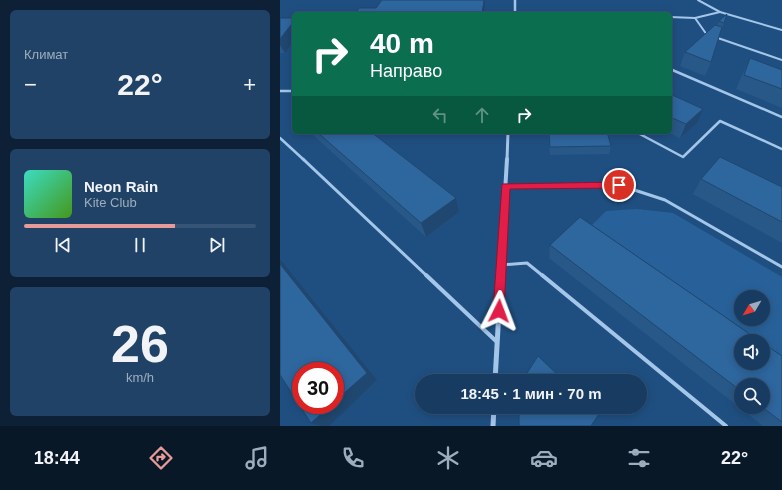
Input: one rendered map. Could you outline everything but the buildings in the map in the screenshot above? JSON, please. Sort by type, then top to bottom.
[{"type":"street","points":[[515,0],[515,12]]},
{"type":"street","points":[[495,374],[508,134]]},
{"type":"street","points":[[493,426],[494,414]]},
{"type":"lane","points":[[698,0],[720,12],[782,30]]},
{"type":"lane","points":[[672,17],[696,18],[720,12]]},
{"type":"lane","points":[[696,18],[707,35]]},
{"type":"lane","points":[[779,29],[782,26]]},
{"type":"lane","points":[[714,37],[782,60]]},
{"type":"lane","points":[[672,70],[782,117]]},
{"type":"lane","points":[[280,91],[292,91]]},
{"type":"lane","points":[[640,134],[683,157],[720,121],[782,149]]},
{"type":"lane","points":[[280,138],[497,342]]},
{"type":"lane","points":[[506,186],[619,185],[665,200],[782,266]]},
{"type":"lane","points":[[501,265],[527,263],[726,426]]},
{"type":"shaded area","points":[[637,209],[673,213],[782,277],[782,356],[770,348],[770,334],[750,334],[738,326],[770,326],[770,290],[734,290],[734,323],[592,225],[606,211]]},
{"type":"route","points":[[499,311],[506,186],[619,185]]}]
